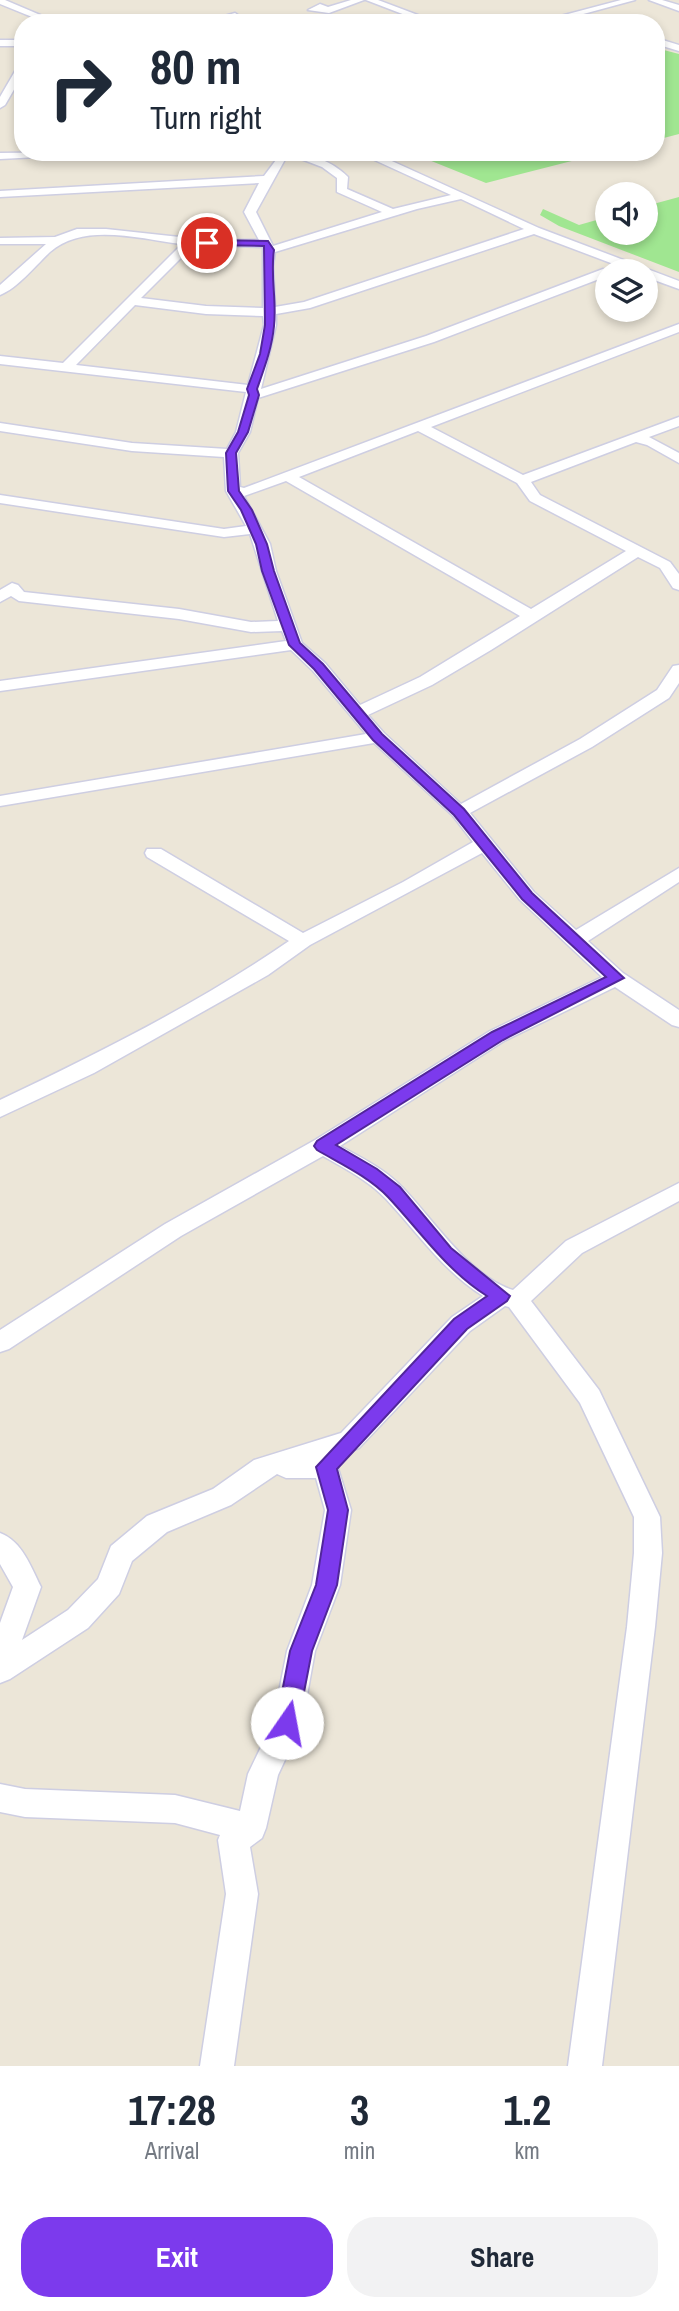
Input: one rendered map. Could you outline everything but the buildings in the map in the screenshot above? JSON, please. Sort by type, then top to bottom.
[{"type":"street","points":[[317,8],[329,9],[360,0]]},
{"type":"street","points":[[370,0],[410,14]]},
{"type":"street","points":[[574,14],[631,0]]},
{"type":"street","points":[[653,0],[679,8]]},
{"type":"street","points":[[0,1],[32,14]]},
{"type":"street","points":[[3,105],[14,84]]},
{"type":"street","points":[[280,161],[267,179],[250,212],[269,247],[267,266],[270,312],[264,354],[243,432],[231,453],[233,491],[254,529],[295,645],[319,667],[378,737],[459,812],[527,896],[616,978],[679,1020]]},
{"type":"street","points":[[315,161],[343,177],[341,190],[392,212]]},
{"type":"street","points":[[382,161],[535,230],[610,259]]},
{"type":"street","points":[[0,194],[267,179]]},
{"type":"street","points":[[1,289],[57,240],[77,232],[269,247],[349,228],[392,212],[461,196]]},
{"type":"street","points":[[133,301],[206,310],[270,312],[306,305],[485,247],[516,233],[535,230]]},
{"type":"street","points":[[0,241],[57,240]]},
{"type":"street","points":[[68,366],[192,240]]},
{"type":"street","points":[[0,360],[68,366],[253,392],[430,340],[595,277]]},
{"type":"street","points":[[658,277],[679,285]]},
{"type":"street","points":[[233,491],[245,492],[679,328]]},
{"type":"street","points":[[522,480],[679,421]]},
{"type":"street","points":[[419,426],[522,480],[535,498],[665,565],[679,585]]},
{"type":"street","points":[[0,427],[132,446],[231,453]]},
{"type":"street","points":[[636,438],[652,442],[679,459]]},
{"type":"street","points":[[287,476],[531,616]]},
{"type":"street","points":[[0,499],[224,533],[254,529]]},
{"type":"street","points":[[358,713],[426,681],[485,647],[637,551],[626,545]]},
{"type":"street","points":[[0,597],[12,588],[19,596],[179,614],[251,627],[287,626]]},
{"type":"street","points":[[0,687],[295,645]]},
{"type":"street","points":[[459,812],[597,736],[663,694],[679,670]]},
{"type":"street","points":[[0,801],[378,737]]},
{"type":"street","points":[[0,1109],[98,1062],[261,970],[303,941],[410,886],[485,843]]},
{"type":"street","points":[[154,853],[303,941]]},
{"type":"street","points":[[575,940],[679,874]]},
{"type":"street","points":[[0,1342],[173,1230],[323,1146],[498,1036],[616,978]]},
{"type":"street","points":[[323,1146],[370,1173],[393,1192],[445,1252],[477,1281],[509,1298],[590,1397],[648,1517],[648,1553],[639,1640],[585,2066]]},
{"type":"street","points":[[263,1468],[326,1467],[461,1324],[509,1298],[574,1247],[679,1191]]},
{"type":"street","points":[[0,1670],[78,1619],[109,1586],[121,1554],[157,1524],[222,1497],[263,1468],[350,1441]]},
{"type":"street","points":[[217,2066],[242,1894],[233,1840],[251,1829],[262,1774],[287,1723],[301,1651],[326,1585],[338,1510],[326,1467]]},
{"type":"street","points":[[0,1545],[11,1557],[27,1587],[0,1662]]},
{"type":"street","points":[[0,1798],[25,1803],[175,1810],[251,1829]]},
{"type":"green space","points":[[665,50],[679,54],[679,134],[665,138]]},
{"type":"green space","points":[[431,161],[572,161],[486,183]]},
{"type":"green space","points":[[679,197],[679,272],[658,264],[658,259],[645,259],[609,245],[658,245],[658,203]]},
{"type":"green space","points":[[543,209],[579,225],[595,220],[595,240],[559,226],[540,215]]},
{"type":"route","points":[[207,243],[268,244],[270,250],[267,266],[270,325],[243,432],[231,453],[233,491],[246,510],[261,544],[295,645],[319,667],[378,737],[459,812],[527,896],[616,978],[498,1036],[323,1146],[370,1173],[393,1192],[445,1252],[477,1281],[501,1296],[461,1324],[326,1467],[338,1510],[326,1585],[301,1651],[287,1723]]}]
